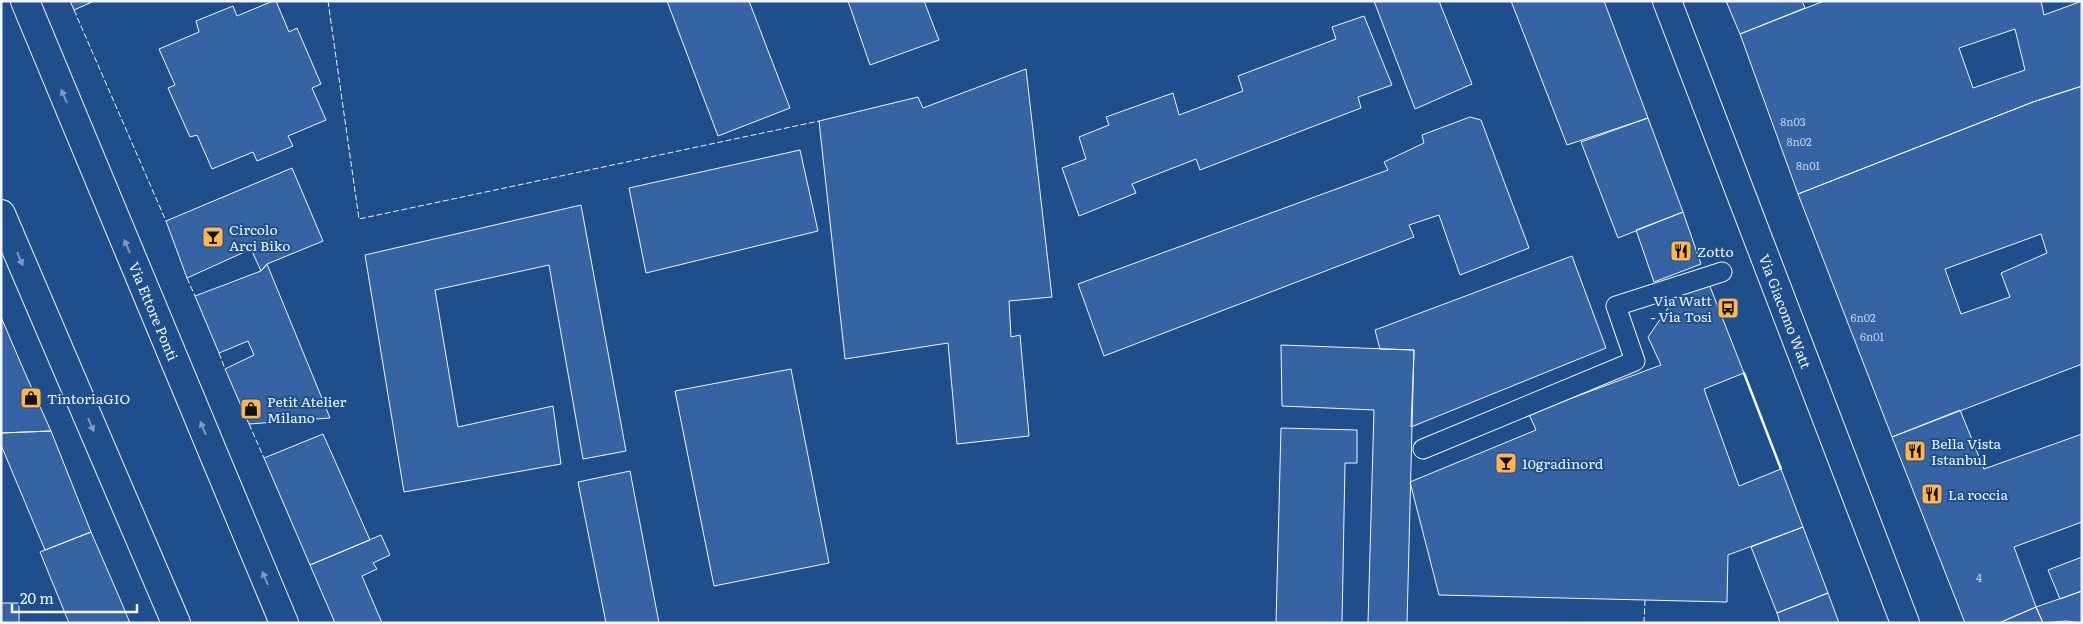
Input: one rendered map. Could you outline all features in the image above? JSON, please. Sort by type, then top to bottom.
[{"type":"street","name":"Via Ettore Ponti","points":[[25,1],[284,623]]},
{"type":"street","name":"Via Giacomo Watt","points":[[1667,1],[1905,623]]},
{"type":"street","points":[[1,214],[176,623]]},
{"type":"lane","points":[[1422,449],[1635,361],[1616,306],[1722,272]]},
{"type":"building","points":[[70,1],[94,1],[74,10]]},
{"type":"building","points":[[276,1],[289,32],[297,28],[321,84],[312,88],[326,120],[288,136],[293,146],[257,161],[253,152],[212,169],[197,135],[190,137],[168,88],[175,85],[159,49],[199,32],[196,21],[233,6],[237,16]]},
{"type":"building","points":[[667,1],[749,1],[790,108],[718,136]]},
{"type":"building","points":[[848,1],[924,1],[939,40],[870,65]]},
{"type":"building","points":[[1374,1],[1439,1],[1472,84],[1415,109]]},
{"type":"building","points":[[1511,1],[1604,1],[1648,118],[1567,145]]},
{"type":"building","points":[[1726,1],[1802,1],[1805,8],[1740,34]]},
{"type":"building","points":[[1824,1],[2041,1],[2044,15],[2082,1],[2082,86],[2033,102],[1798,194],[1740,34]],"holes":[[[2015,29],[2025,70],[1973,88],[1959,48]]]},
{"type":"building","points":[[1364,16],[1392,85],[1358,97],[1361,108],[1200,170],[1196,159],[1132,184],[1136,193],[1079,216],[1062,168],[1086,159],[1079,137],[1109,125],[1106,117],[1173,93],[1179,115],[1243,91],[1238,76],[1336,39],[1332,27]]},
{"type":"building","points":[[1026,69],[1052,297],[1009,301],[1011,337],[1020,335],[1029,436],[957,444],[948,343],[845,359],[819,121],[918,97],[923,108]]},
{"type":"building","points":[[2082,86],[2082,364],[1892,437],[1798,194],[2033,102]],"holes":[[[2041,234],[2047,253],[2001,273],[2010,297],[1961,314],[1945,269]]]},
{"type":"building","points":[[1470,117],[1481,120],[1529,248],[1460,275],[1439,215],[1409,225],[1414,237],[1104,356],[1078,284],[1388,170],[1384,162],[1424,143],[1422,135]]},
{"type":"building","points":[[1648,118],[1683,212],[1618,238],[1581,142]]},
{"type":"building","points":[[800,150],[818,231],[646,273],[629,188]]},
{"type":"building","points":[[292,168],[323,241],[267,264],[261,271],[251,249],[187,278],[166,221]]},
{"type":"building","points":[[581,205],[626,451],[583,459],[549,265],[435,290],[458,427],[553,406],[561,464],[404,492],[365,255]]},
{"type":"building","points":[[1683,212],[1701,264],[1654,282],[1636,230]]},
{"type":"building","points":[[1572,256],[1606,348],[1411,427],[1414,350],[1380,349],[1375,330]]},
{"type":"building","points":[[267,264],[330,418],[249,424],[225,369],[254,355],[248,341],[219,353],[195,296],[261,271]]},
{"type":"building","points":[[1709,284],[1744,373],[1704,389],[1739,486],[1781,469],[1803,527],[1728,555],[1727,602],[1439,595],[1410,482],[1536,430],[1529,414],[1661,365],[1648,337],[1677,295]]},
{"type":"building","points":[[1,317],[25,373],[51,431],[1,433]]},
{"type":"building","points":[[1281,345],[1414,350],[1407,623],[1368,623],[1374,410],[1282,406]]},
{"type":"building","points":[[791,369],[829,563],[714,586],[675,391]]},
{"type":"building","points":[[1960,410],[1984,469],[2082,434],[2082,522],[2014,547],[2036,607],[1999,623],[1965,623],[1892,437]]},
{"type":"building","points":[[1281,428],[1357,430],[1357,463],[1345,463],[1342,623],[1276,623]]},
{"type":"building","points":[[51,431],[91,532],[45,550],[1,445],[1,433]]},
{"type":"building","points":[[323,434],[370,540],[310,565],[264,458]]},
{"type":"building","points":[[630,471],[659,623],[606,623],[578,482]]},
{"type":"building","points":[[1803,527],[1828,593],[1777,613],[1751,547]]},
{"type":"building","points":[[91,532],[130,623],[69,623],[40,552]]},
{"type":"building","points":[[381,535],[390,555],[373,563],[377,569],[362,576],[382,623],[335,623],[310,565]]},
{"type":"building","points":[[2082,557],[2082,591],[2060,599],[2048,570]]},
{"type":"building","points":[[2082,591],[2082,623],[2066,621],[2043,623],[2036,607]]},
{"type":"building","points":[[1828,593],[1839,623],[1780,623],[1777,613]]},
{"type":"building","points":[[1,603],[19,603],[19,623],[1,623]]},
{"type":"building","points":[[2036,607],[2043,623],[1999,623]]},
{"type":"fence","points":[[328,1],[359,219],[819,121]]},
{"type":"fence","points":[[74,10],[166,221]]},
{"type":"fence","points":[[187,278],[195,296]]},
{"type":"fence","points":[[219,353],[225,369]]},
{"type":"fence","points":[[249,424],[264,458]]},
{"type":"fence","points":[[1644,623],[1645,600]]},
{"type":"wall","points":[[1744,373],[1781,469]]},
{"type":"place","name":"Circolo Arci Biko","points":[[213,237]]},
{"type":"place","name":"Zotto","points":[[1681,251]]},
{"type":"place","name":"Via Watt - Via Tosi","points":[[1728,308]]},
{"type":"place","name":"TintoriaGIO","points":[[31,398]]},
{"type":"place","name":"Petit Atelier Milano","points":[[251,409]]},
{"type":"place","name":"Bella Vista Istanbul","points":[[1915,451]]},
{"type":"place","name":"10gradinord","points":[[1506,463]]},
{"type":"place","name":"La roccia","points":[[1932,494]]}]
